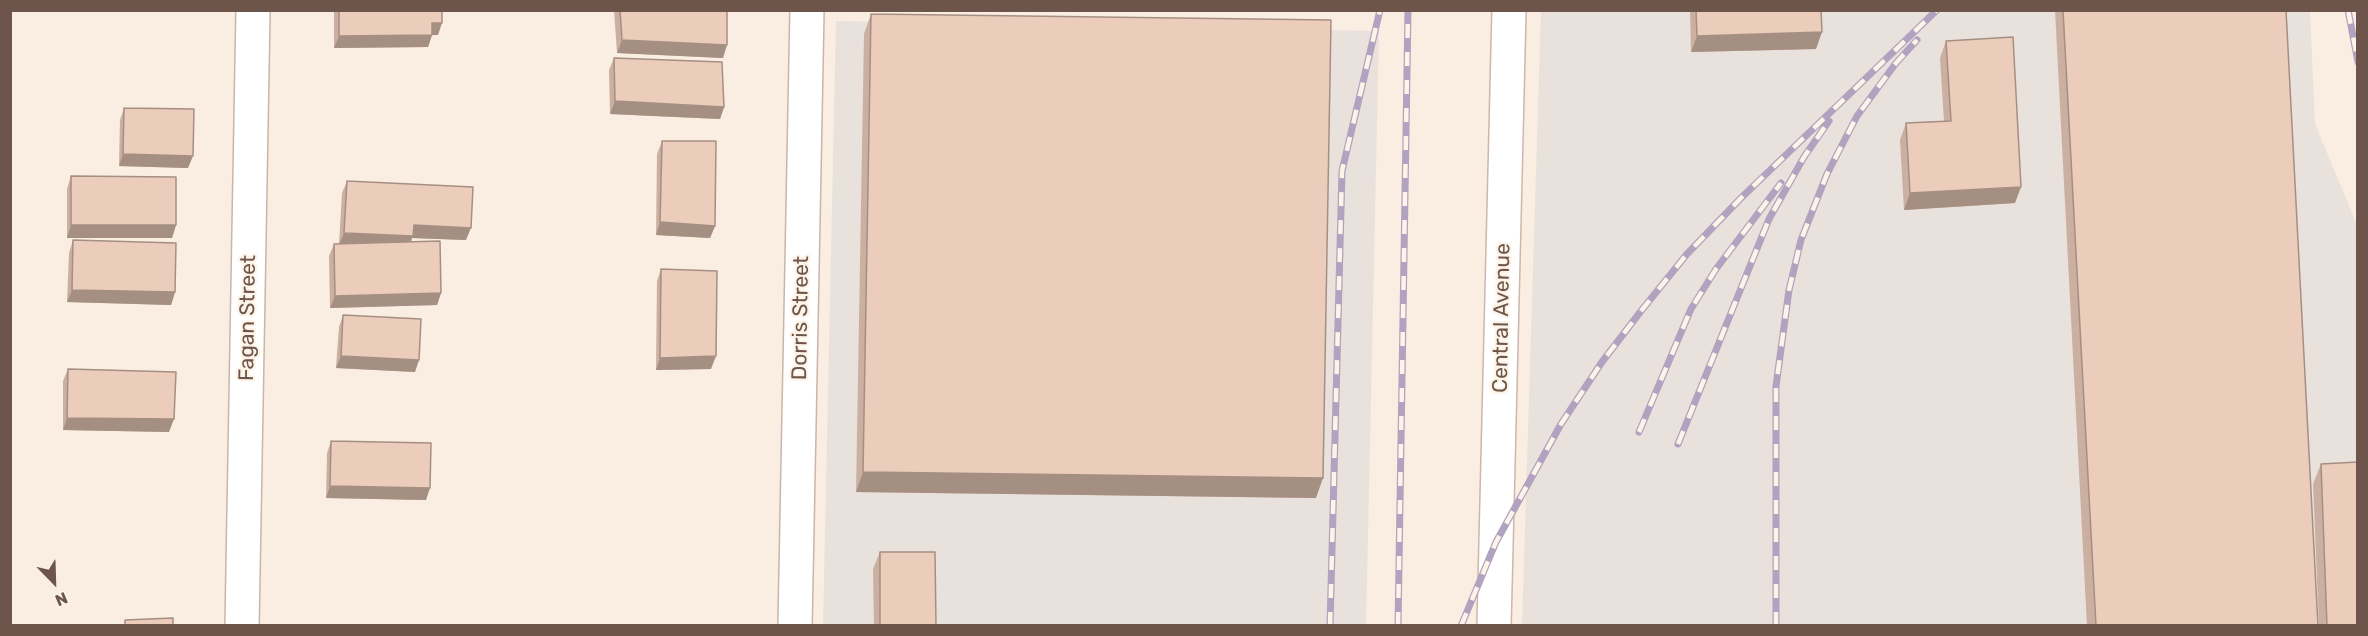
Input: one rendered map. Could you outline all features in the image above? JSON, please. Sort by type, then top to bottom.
[{"type":"street","name":"Fagan Street","points":[[242,626],[254,10]]},
{"type":"street","name":"Dorris Street","points":[[795,626],[807,10]]},
{"type":"street","name":"Central Avenue","points":[[1494,626],[1509,10]]},
{"type":"shaded area","points":[[1541,11],[2310,11],[2315,124],[2357,225],[2357,625],[1522,626]]},
{"type":"shaded area","points":[[836,21],[1379,31],[1366,625],[823,626]]},
{"type":"building","points":[[339,10],[442,10],[442,23],[432,23],[432,35],[339,36]]},
{"type":"building","points":[[620,10],[727,10],[727,45],[622,40]]},
{"type":"building","points":[[1696,10],[1821,10],[1822,32],[1697,36]]},
{"type":"building","points":[[2063,10],[2286,10],[2318,626],[2096,626]]},
{"type":"building","points":[[871,14],[1331,20],[1323,478],[863,472]]},
{"type":"building","points":[[2013,37],[2021,187],[1910,193],[1906,123],[1951,121],[1946,41]]},
{"type":"building","points":[[614,58],[722,62],[724,107],[615,101]]},
{"type":"building","points":[[124,108],[194,109],[193,156],[123,154]]},
{"type":"building","points":[[662,141],[716,141],[715,226],[660,222]]},
{"type":"building","points":[[71,176],[176,177],[176,225],[71,225]]},
{"type":"building","points":[[347,181],[473,187],[471,228],[414,225],[413,236],[344,233]]},
{"type":"building","points":[[73,240],[176,243],[175,292],[72,290]]},
{"type":"building","points":[[440,241],[441,293],[335,296],[334,244]]},
{"type":"building","points":[[661,269],[717,271],[716,356],[660,358]]},
{"type":"building","points":[[343,315],[421,319],[419,360],[341,356]]},
{"type":"building","points":[[68,369],[176,372],[174,419],[67,418]]},
{"type":"building","points":[[331,441],[431,443],[430,488],[330,486]]},
{"type":"building","points":[[2358,462],[2358,626],[2327,626],[2321,464]]},
{"type":"building","points":[[880,552],[935,552],[936,626],[880,626]]},
{"type":"building","points":[[173,618],[173,626],[125,626],[125,620]]},
{"type":"railway","points":[[1330,626],[1342,171],[1380,10]]},
{"type":"railway","points":[[1398,626],[1408,10]]},
{"type":"railway","points":[[1461,626],[1496,542],[1561,424],[1602,362],[1641,311],[1687,254],[1741,198],[1937,10]]},
{"type":"railway","points":[[2348,10],[2358,62]]},
{"type":"railway","points":[[1776,626],[1776,386],[1789,290],[1801,240],[1827,174],[1857,116],[1896,63],[1917,40]]},
{"type":"railway","points":[[1678,444],[1769,219],[1804,157],[1829,121]]},
{"type":"railway","points":[[1639,432],[1691,309],[1716,269],[1781,183]]}]
